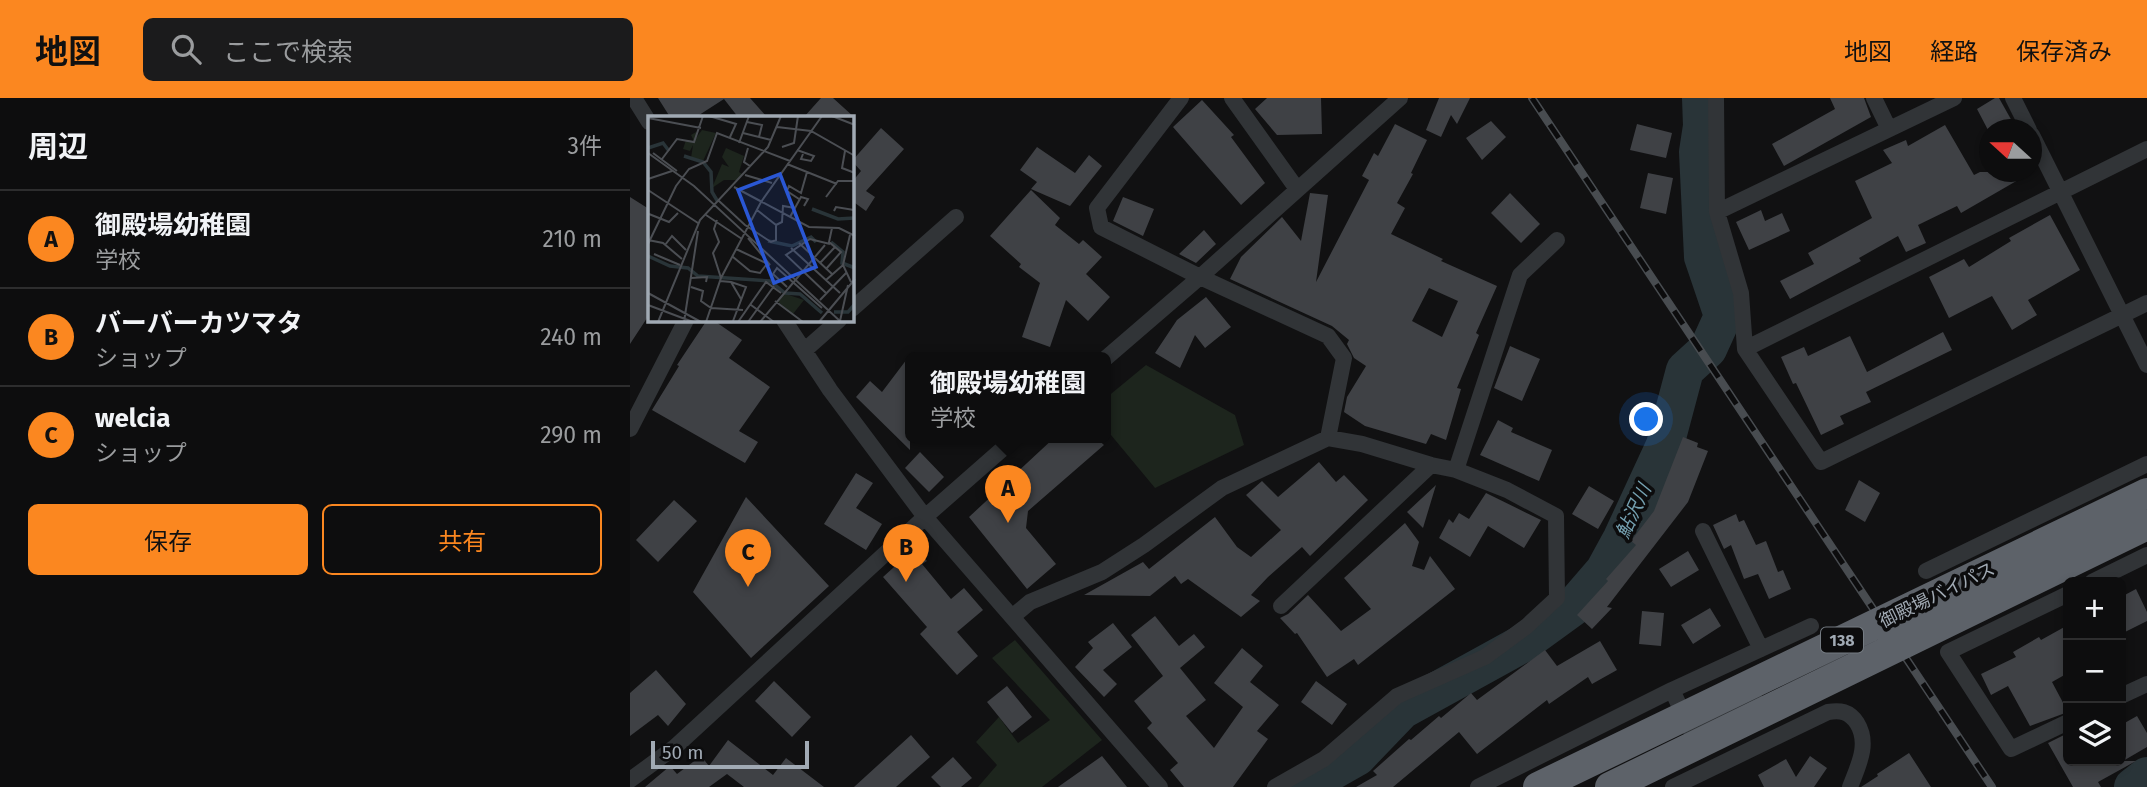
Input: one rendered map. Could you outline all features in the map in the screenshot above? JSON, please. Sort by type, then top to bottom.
[{"type":"highway","name":"御殿場バイパス","points":[[1538,787],[2147,493]]},
{"type":"highway","name":"御殿場バイパス","points":[[1610,787],[2147,525]]},
{"type":"street","points":[[634,98],[648,120]]},
{"type":"street","points":[[1181,98],[1097,208],[1101,227],[1200,278],[1328,336],[1344,358],[1328,439]]},
{"type":"street","points":[[1232,98],[1297,189]]},
{"type":"street","points":[[1111,354],[1200,278],[1400,98]]},
{"type":"street","points":[[1716,98],[1717,212],[1741,293],[1745,349],[1821,462],[2147,303]]},
{"type":"street","points":[[1874,98],[1889,129]]},
{"type":"street","points":[[1717,212],[1954,98]]},
{"type":"street","points":[[2013,98],[2024,119]]},
{"type":"street","points":[[1745,349],[2147,149]]},
{"type":"street","points":[[2042,155],[2147,365]]},
{"type":"street","points":[[854,307],[956,217]]},
{"type":"street","points":[[1456,470],[1520,275],[1557,240]]},
{"type":"street","points":[[630,429],[686,322]]},
{"type":"street","points":[[785,322],[830,390],[925,517],[1160,787]]},
{"type":"street","points":[[805,350],[837,322]]},
{"type":"street","points":[[1012,617],[1030,602],[1102,572],[1222,488],[1328,439],[1362,444],[1456,470],[1507,490],[1556,516],[1557,598],[1527,626],[1485,657],[1397,696],[1324,759],[1275,787]]},
{"type":"street","points":[[630,780],[675,747],[1009,443]]},
{"type":"street","points":[[1926,571],[2147,464]]},
{"type":"street","points":[[1281,606],[1431,465]]},
{"type":"street","points":[[2015,529],[2049,603]]},
{"type":"street","points":[[1703,531],[1760,649]]},
{"type":"street","points":[[2102,577],[2147,555]]},
{"type":"street","points":[[1957,601],[2032,565]]},
{"type":"street","points":[[2063,596],[1948,652],[2011,749],[2063,724]]},
{"type":"street","points":[[1478,787],[1672,690],[1811,626]]},
{"type":"street","points":[[1691,731],[1812,672]]},
{"type":"street","points":[[2126,694],[2147,684]]},
{"type":"street","points":[[1672,690],[1709,770]]},
{"type":"street","points":[[1673,787],[1828,712],[1841,710],[1851,715],[1864,738],[1859,765],[1850,787]]},
{"type":"shaded area","points":[[1146,365],[1235,415],[1244,445],[1155,488],[1111,435],[1111,394]]},
{"type":"shaded area","points":[[1015,640],[1102,740],[1042,787],[978,787],[997,765],[976,742],[999,717],[1018,743],[1050,720],[992,658]]},
{"type":"building","points":[[658,98],[750,98],[766,116],[737,116],[724,99],[698,116],[669,116]]},
{"type":"building","points":[[821,98],[833,98],[853,116],[805,116]]},
{"type":"building","points":[[1267,98],[1321,98],[1322,134],[1277,135],[1255,109]]},
{"type":"building","points":[[1439,98],[1470,98],[1457,124],[1451,115],[1441,137],[1426,130]]},
{"type":"building","points":[[1830,98],[1864,98],[1871,117],[1784,166],[1772,144],[1835,109]]},
{"type":"building","points":[[1999,98],[2011,119],[1982,119],[1977,109]]},
{"type":"building","points":[[1202,100],[1234,135],[1231,137],[1265,183],[1241,205],[1173,127]]},
{"type":"building","points":[[1491,121],[1506,137],[1482,160],[1466,138]]},
{"type":"building","points":[[1395,124],[1427,140],[1397,203],[1405,208],[1391,234],[1443,259],[1441,261],[1497,286],[1476,333],[1479,335],[1457,388],[1461,389],[1446,440],[1431,434],[1426,444],[1365,426],[1344,412],[1347,397],[1366,366],[1354,358],[1347,344],[1349,340],[1332,326],[1230,279],[1241,257],[1282,217],[1301,241],[1310,193],[1328,195],[1316,282],[1369,180],[1362,176],[1374,153],[1378,156]],"holes":[[[1429,288],[1458,301],[1442,337],[1412,321]]]},
{"type":"building","points":[[1637,124],[1672,133],[1666,158],[1630,150]]},
{"type":"building","points":[[1945,125],[1974,175],[1979,172],[1979,182],[2015,182],[1961,213],[1957,206],[1918,225],[1926,243],[1906,252],[1898,236],[1859,258],[1861,261],[1790,299],[1780,281],[1814,264],[1808,253],[1872,218],[1855,181],[1892,163],[1883,150],[1906,140],[1908,146]]},
{"type":"building","points":[[881,128],[904,149],[866,191],[875,197],[866,211],[854,204],[854,180],[861,171],[854,163],[854,159]]},
{"type":"building","points":[[1037,147],[1075,173],[1089,155],[1102,166],[1070,206],[1031,189],[1037,182],[1020,170]]},
{"type":"building","points":[[1648,173],[1673,178],[1666,214],[1640,208]]},
{"type":"building","points":[[1031,190],[1060,218],[1055,225],[1079,244],[1083,240],[1102,257],[1086,274],[1110,297],[1088,321],[1066,300],[1050,347],[1022,337],[1040,283],[1019,267],[1021,264],[990,236]]},
{"type":"building","points":[[1510,193],[1540,224],[1521,243],[1491,213]]},
{"type":"building","points":[[630,197],[648,208],[648,317],[630,344]]},
{"type":"building","points":[[1123,197],[1154,209],[1143,236],[1113,221]]},
{"type":"building","points":[[1761,210],[1765,221],[1782,213],[1790,231],[1749,250],[1736,222]]},
{"type":"building","points":[[2050,215],[2080,270],[2028,300],[2037,315],[2012,330],[1992,296],[1949,318],[1929,277],[1964,259],[1969,267],[2011,241],[2009,238]]},
{"type":"building","points":[[1204,230],[1216,244],[1196,263],[1179,254]]},
{"type":"building","points":[[1206,297],[1231,327],[1205,348],[1195,335],[1180,368],[1155,353],[1177,320]]},
{"type":"building","points":[[706,322],[716,322],[742,340],[729,358],[770,387],[739,431],[758,442],[745,463],[652,410],[679,366],[677,365]]},
{"type":"building","points":[[1943,332],[1952,350],[1866,392],[1871,402],[1840,416],[1844,424],[1821,435],[1781,357],[1804,347],[1808,356],[1850,336],[1867,372]]},
{"type":"building","points":[[1510,346],[1540,359],[1522,401],[1494,388]]},
{"type":"building","points":[[905,362],[905,443],[910,443],[910,450],[856,397],[870,381],[882,392]]},
{"type":"building","points":[[1498,420],[1513,428],[1511,432],[1552,450],[1539,481],[1480,455]]},
{"type":"building","points":[[1683,437],[1708,451],[1688,502],[1607,607],[1612,608],[1592,629],[1577,615],[1636,545],[1631,541],[1654,511]]},
{"type":"building","points":[[1049,443],[1104,445],[1028,511],[1026,528],[1056,564],[1027,589],[969,517]]},
{"type":"building","points":[[920,452],[944,477],[929,492],[905,468]]},
{"type":"building","points":[[1319,462],[1336,482],[1344,475],[1368,500],[1310,556],[1302,547],[1268,577],[1251,595],[1260,601],[1241,617],[1188,579],[1181,584],[1175,576],[1150,596],[1084,595],[1143,562],[1149,569],[1215,517],[1237,547],[1251,557],[1281,530],[1246,495],[1262,481],[1278,497]]},
{"type":"building","points":[[856,473],[873,483],[856,508],[882,524],[866,550],[824,524]]},
{"type":"building","points":[[1859,480],[1880,493],[1865,522],[1845,510]]},
{"type":"building","points":[[1436,485],[1423,528],[1407,512]]},
{"type":"building","points":[[1589,486],[1614,501],[1598,529],[1572,514]]},
{"type":"building","points":[[1486,493],[1541,520],[1524,548],[1488,526],[1470,557],[1439,538],[1449,519],[1453,523],[1459,513],[1469,519]]},
{"type":"building","points":[[746,497],[829,586],[751,658],[693,592]]},
{"type":"building","points":[[674,500],[697,521],[658,562],[636,540]]},
{"type":"building","points":[[1736,514],[1739,522],[1744,520],[1756,545],[1766,541],[1778,572],[1783,570],[1791,589],[1769,599],[1758,574],[1744,579],[1731,545],[1724,549],[1713,525]]},
{"type":"building","points":[[1405,523],[1419,542],[1412,566],[1424,570],[1430,556],[1455,589],[1358,665],[1354,659],[1327,677],[1297,633],[1280,618],[1308,595],[1341,631],[1371,609],[1344,578]]},
{"type":"building","points":[[915,548],[927,561],[922,564],[951,599],[964,588],[983,610],[957,632],[978,656],[957,675],[920,634],[927,627],[883,577]]},
{"type":"building","points":[[1688,551],[1699,570],[1671,587],[1659,569]]},
{"type":"building","points":[[2136,589],[2147,612],[2147,621],[2126,632],[2126,594]]},
{"type":"building","points":[[1710,608],[1721,626],[1693,644],[1681,625]]},
{"type":"building","points":[[1642,611],[1664,613],[1661,646],[1639,644]]},
{"type":"building","points":[[1155,616],[1179,646],[1194,634],[1205,647],[1180,668],[1206,700],[1186,716],[1214,748],[1243,707],[1214,683],[1242,648],[1263,666],[1250,682],[1279,705],[1257,731],[1268,739],[1233,787],[1184,787],[1170,770],[1178,763],[1147,728],[1152,723],[1134,701],[1163,676],[1131,635]]},
{"type":"building","points":[[1113,623],[1132,647],[1103,670],[1117,684],[1104,697],[1075,667],[1093,648],[1088,642]]},
{"type":"building","points":[[2063,628],[2063,676],[2052,682],[2063,703],[2063,714],[2030,726],[2008,686],[1991,695],[1981,674],[2016,657],[2013,652],[2039,637],[2041,640]]},
{"type":"building","points":[[1600,641],[1617,670],[1592,684],[1588,677],[1549,704],[1547,700],[1477,754],[1459,732],[1393,787],[1356,787],[1377,775],[1373,771],[1409,739],[1439,716],[1441,718],[1471,693],[1477,700],[1545,650],[1557,666]]},
{"type":"building","points":[[656,670],[686,704],[668,726],[658,715],[630,736],[630,693]]},
{"type":"building","points":[[774,681],[811,717],[792,737],[755,701]]},
{"type":"building","points":[[1316,681],[1347,704],[1332,725],[1301,702]]},
{"type":"building","points":[[1007,686],[1032,717],[1012,733],[987,702]]},
{"type":"building","points":[[2137,716],[2147,733],[2147,747],[2126,759],[2126,722]]},
{"type":"building","points":[[911,735],[930,757],[896,787],[854,787]]},
{"type":"building","points":[[2063,736],[2063,766],[2126,766],[2126,761],[2136,761],[2098,782],[2101,787],[2073,787],[2048,743]]},
{"type":"building","points":[[728,740],[773,775],[786,758],[824,787],[744,787],[727,774],[709,787],[645,787],[670,766],[677,774],[701,756],[709,766]]},
{"type":"building","points":[[1909,753],[1931,787],[1861,787],[1878,776],[1877,774]]},
{"type":"building","points":[[1102,756],[1127,787],[1058,787]]},
{"type":"building","points":[[1810,756],[1827,768],[1814,787],[1764,787],[1758,775],[1786,759],[1796,777]]},
{"type":"building","points":[[953,757],[972,778],[961,787],[941,787],[931,777]]},
{"type":"waterway","name":"鮎沢川","points":[[1304,787],[1357,757],[1402,710],[1522,644],[1573,607],[1604,571],[1665,445],[1685,370],[1708,349],[1723,316],[1703,257],[1698,152],[1702,126],[1701,98]]},
{"type":"waterway","points":[[2133,787],[2147,776]]},
{"type":"railway","points":[[1532,98],[1992,787]]},
{"type":"place","name":"御殿場幼稚園","points":[[1008,523]]},
{"type":"place","name":"バーバーカツマタ","points":[[906,582]]},
{"type":"place","name":"welcia","points":[[748,587]]}]
